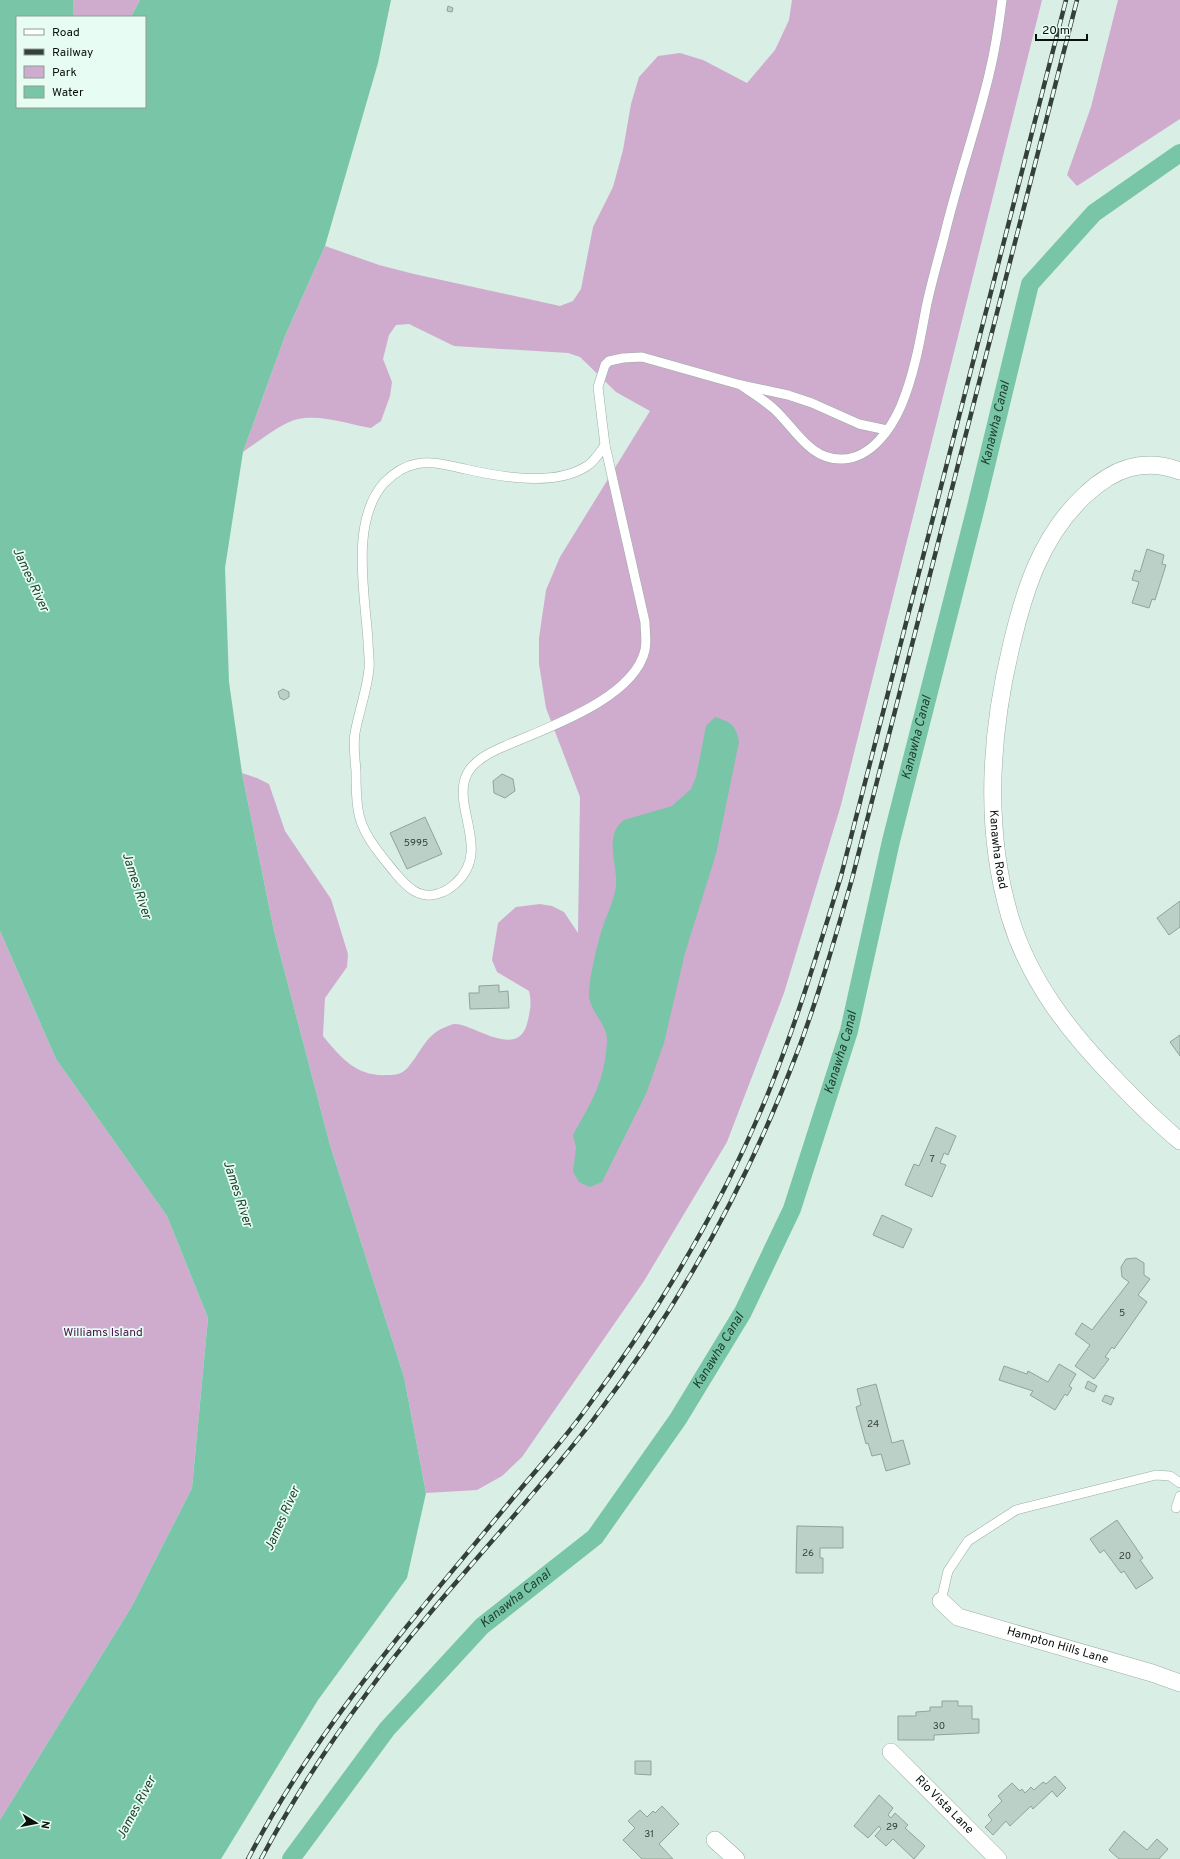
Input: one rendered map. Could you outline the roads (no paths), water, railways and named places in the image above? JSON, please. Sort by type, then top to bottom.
[{"type":"street","name":"Kanawha Road","points":[[1180,471],[1167,466],[1147,464],[1135,466],[1112,475],[1096,485],[1070,512],[1045,546],[1032,574],[1018,617],[1004,674],[998,710],[994,753],[993,807],[995,841],[1010,916],[1022,950],[1047,997],[1088,1051],[1135,1100],[1180,1141]]},
{"type":"street","name":"Hampton Hills Lane","points":[[941,1601],[958,1617],[1152,1673],[1180,1683]]},
{"type":"street","name":"Rio Vista Lane","points":[[891,1752],[998,1859]]},
{"type":"street","points":[[715,1840],[736,1859]]},
{"type":"lane","points":[[741,385],[774,409],[806,445],[819,454],[831,458],[844,459],[868,450],[879,441],[887,430],[901,407],[911,377],[947,222],[989,76],[997,42],[1002,0]]},
{"type":"lane","points":[[606,445],[588,465],[573,473],[535,478],[505,478],[440,464],[417,464],[404,468],[391,476],[381,486],[370,506],[364,525],[362,548],[370,667],[354,742],[358,810],[362,825],[371,841],[406,886],[415,892],[424,895],[437,894],[452,887],[462,878],[468,868],[471,857],[470,838],[463,794],[464,782],[467,773],[474,763],[504,746],[549,728],[586,709],[620,687],[639,664],[645,651],[645,622],[606,445],[598,393],[606,365],[609,361],[623,358],[642,357],[741,385],[788,395],[812,403],[859,424],[887,430]]},
{"type":"lane","points":[[941,1601],[948,1571],[968,1541],[1016,1510],[1156,1475],[1170,1476],[1180,1483]]},
{"type":"lane","points":[[1176,1508],[1180,1496]]},
{"type":"water","name":"James River","points":[[0,0],[73,0],[73,16],[16,16],[16,108],[146,108],[146,16],[132,16],[140,0],[391,0],[378,63],[325,246],[285,336],[243,452],[225,568],[229,682],[242,773],[274,931],[330,1145],[404,1377],[426,1493],[407,1578],[318,1700],[221,1859],[0,1859],[0,1820],[132,1606],[192,1488],[208,1318],[167,1216],[56,1059],[0,931]]},
{"type":"water","points":[[715,717],[732,725],[739,742],[716,854],[685,953],[664,1043],[646,1094],[602,1182],[590,1187],[579,1182],[573,1172],[576,1147],[573,1135],[597,1090],[605,1057],[607,1036],[605,1029],[592,1007],[589,994],[590,979],[596,950],[616,886],[613,851],[614,834],[618,826],[624,820],[672,806],[691,789],[696,777],[706,726]]},
{"type":"waterway","name":"Kanawha Canal","points":[[291,1859],[387,1729],[482,1626],[595,1537],[678,1419],[743,1312],[792,1209],[849,1031],[891,841],[976,507],[1030,284],[1094,213],[1180,153]]},
{"type":"railway","points":[[248,1859],[275,1810],[337,1717],[441,1584],[566,1435],[637,1337],[686,1258],[709,1217],[751,1134],[789,1038],[841,876],[1066,0]]},
{"type":"railway","points":[[261,1859],[311,1774],[367,1693],[450,1589],[565,1455],[625,1377],[655,1333],[683,1287],[735,1193],[759,1144],[800,1045],[828,963],[852,879],[1077,0]]},
{"type":"park label","name":"Williams Island","points":[[103,1333]]}]
